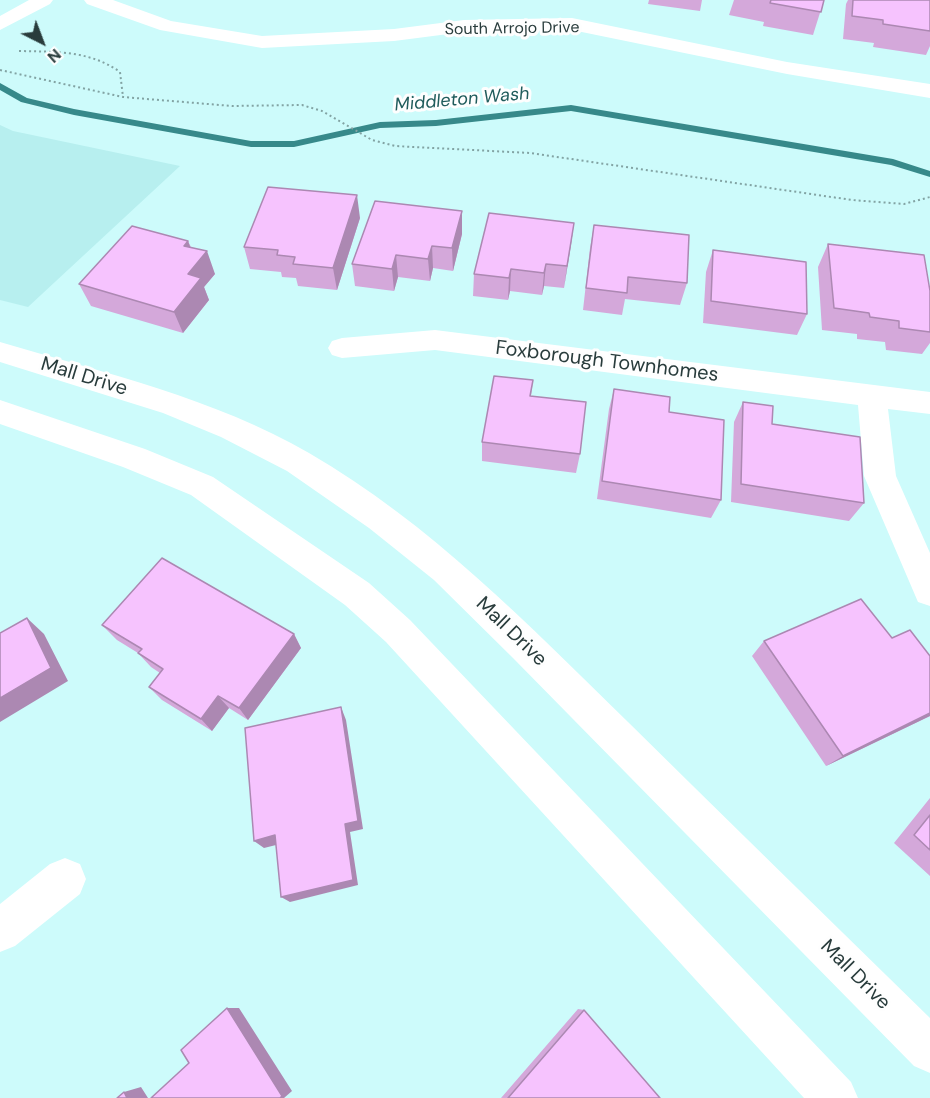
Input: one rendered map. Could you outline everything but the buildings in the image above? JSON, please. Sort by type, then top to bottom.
[{"type":"street","points":[[0,24],[43,0]]},
{"type":"street","name":"South Arrojo Drive","points":[[94,0],[167,26],[262,42],[394,35],[463,18],[572,24],[787,68],[930,91]]},
{"type":"street","name":"Foxborough Townhomes","points":[[342,348],[435,340],[930,403]]},
{"type":"street","name":"Mall Drive","points":[[0,352],[172,404],[232,429],[298,462],[380,518],[446,570],[526,646],[930,1050]]},
{"type":"street","points":[[872,396],[880,476],[930,591]]},
{"type":"street","points":[[0,412],[134,458],[202,486],[357,594],[407,640],[836,1098]]},
{"type":"street","points":[[0,931],[65,879]]},
{"type":"path","points":[[9,49],[93,56],[109,63],[120,72],[123,97]]},
{"type":"path","points":[[0,70],[123,97],[232,106],[302,105],[322,111],[372,140],[395,146],[530,153],[852,200],[904,204],[930,197]]},
{"type":"shaded area","points":[[0,125],[13,131],[180,166],[28,307],[0,300]]},
{"type":"waterway","name":"Middleton Wash","points":[[0,86],[24,100],[74,112],[251,144],[294,144],[380,125],[436,123],[571,108],[893,162],[930,174]]}]
